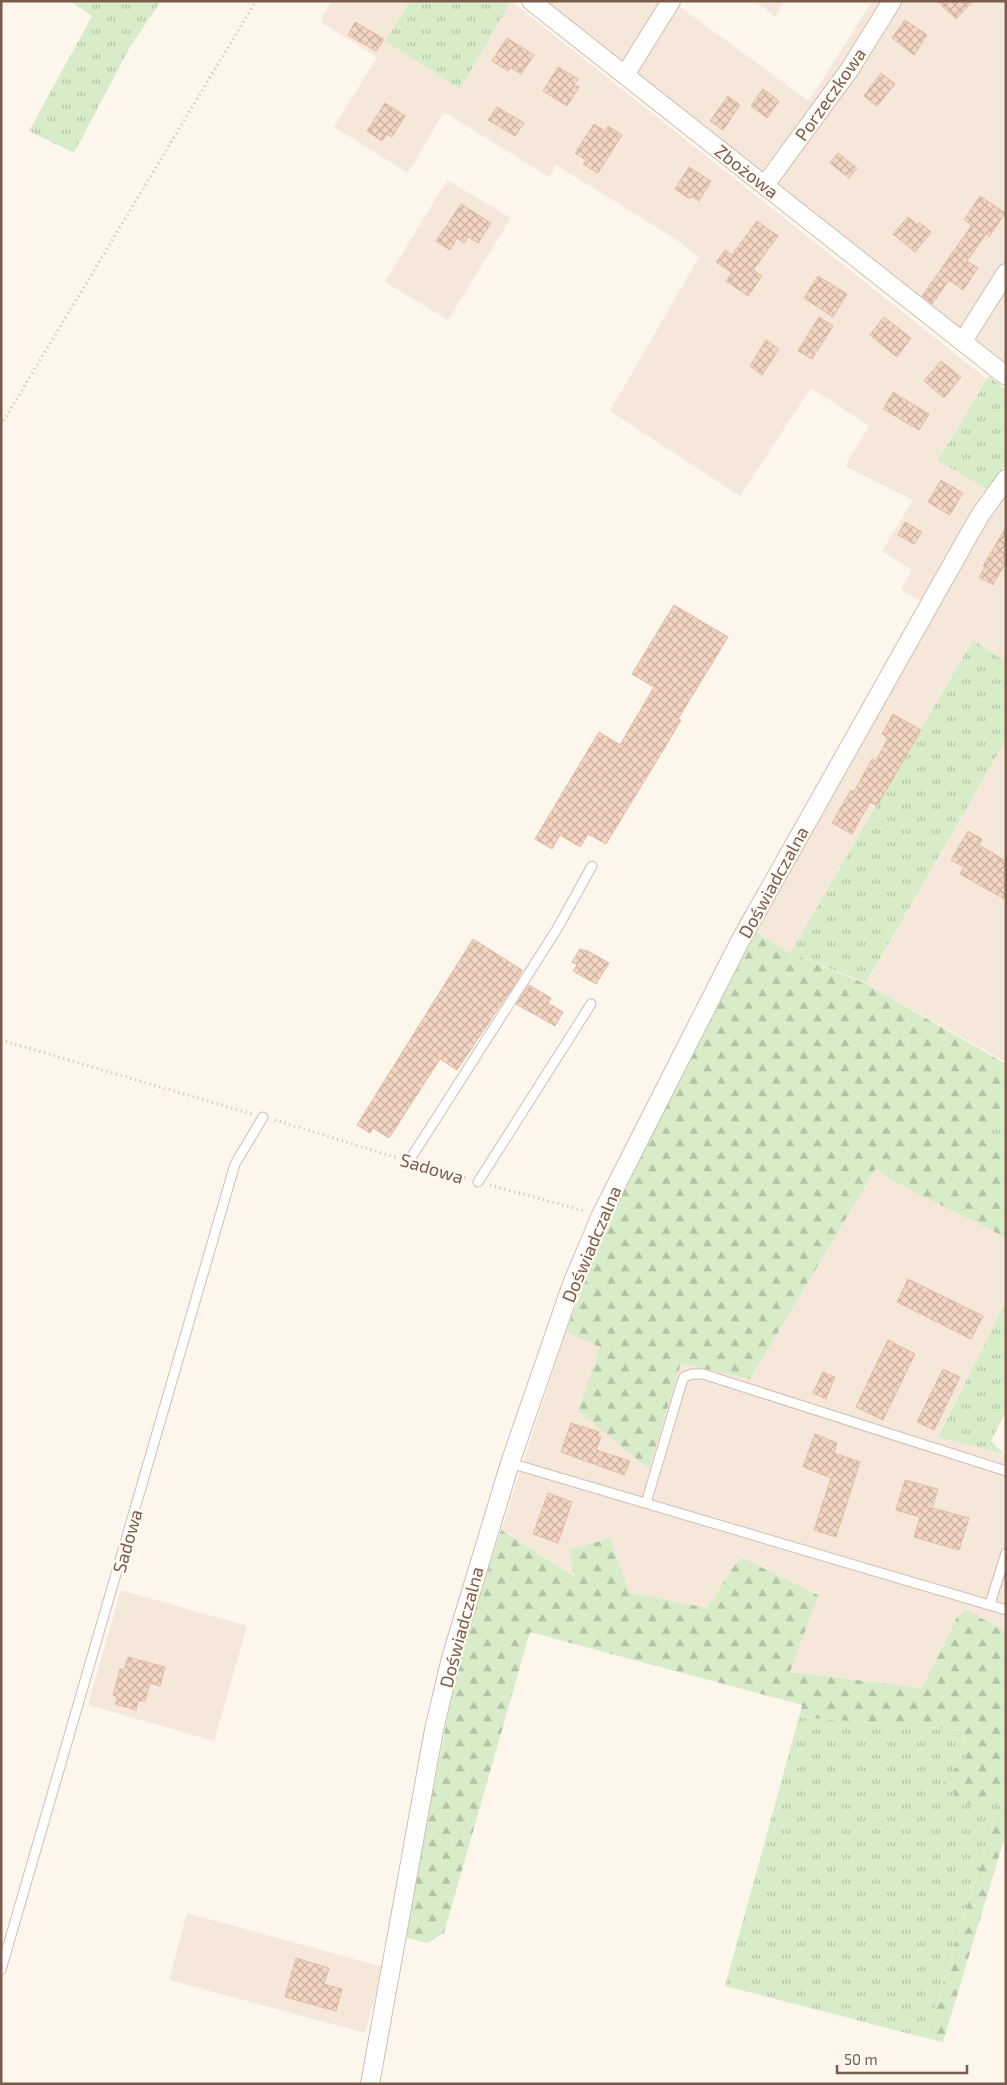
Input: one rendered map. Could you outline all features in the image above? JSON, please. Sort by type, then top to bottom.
[{"type":"street","name":"Zbożowa","points":[[531,1],[1006,376]]},
{"type":"street","points":[[625,75],[671,1]]},
{"type":"street","name":"Porzeczkowa","points":[[765,185],[850,69],[892,1]]},
{"type":"street","points":[[963,341],[1006,272]]},
{"type":"street","name":"Doświadczalna","points":[[370,2084],[434,1730],[451,1658],[510,1463],[572,1284],[600,1215],[739,943],[967,538],[992,497],[1006,479]]},
{"type":"lane","points":[[409,1161],[558,929],[592,866]]},
{"type":"lane","points":[[478,1182],[591,1004]]},
{"type":"lane","name":"Sadowa","points":[[1,1970],[235,1164],[263,1117]]},
{"type":"lane","points":[[646,1503],[681,1385],[684,1377],[692,1374],[703,1374],[1006,1472]]},
{"type":"lane","points":[[510,1463],[1006,1610]]},
{"type":"lane","points":[[990,1604],[1006,1553]]},
{"type":"path","points":[[1,425],[256,1]]},
{"type":"path","name":"Sadowa","points":[[1,1040],[478,1182],[600,1215]]},
{"type":"shaded area","points":[[332,1],[410,1],[386,41],[458,87],[511,1],[987,379],[938,459],[986,489],[922,602],[901,590],[912,570],[882,551],[913,500],[845,466],[869,426],[811,388],[740,496],[610,411],[699,257],[674,238],[556,165],[549,177],[444,112],[408,173],[334,127],[377,57],[322,23],[322,17]]},
{"type":"shaded area","points":[[545,1],[672,1],[809,101],[872,1],[1006,1],[1006,363],[759,171]]},
{"type":"shaded area","points":[[755,1],[785,1],[775,17]]},
{"type":"shaded area","points":[[447,180],[511,218],[448,320],[385,282]]},
{"type":"shaded area","points":[[1006,482],[1006,662],[973,640],[790,953],[738,921],[801,832]]},
{"type":"shaded area","points":[[1006,740],[1006,1062],[866,984]]},
{"type":"shaded area","points":[[876,1167],[891,1180],[1006,1236],[1006,1301],[938,1436],[1006,1455],[1006,1632],[965,1610],[956,1619],[922,1688],[790,1672],[740,1557],[707,1608],[629,1592],[575,1576],[501,1530],[566,1332],[600,1347],[681,1362],[750,1379]]},
{"type":"shaded area","points":[[121,1590],[247,1626],[214,1741],[88,1705]]},
{"type":"shaded area","points":[[187,1913],[383,1967],[365,2033],[169,1980]]},
{"type":"green space","points":[[70,1],[161,1],[130,47],[74,153],[29,131],[92,16]]},
{"type":"green space","points":[[410,1],[511,1],[460,89],[385,41]]},
{"type":"green space","points":[[989,376],[1006,390],[1006,466],[986,489],[938,460]]},
{"type":"green space","points":[[973,640],[1006,662],[1006,740],[866,983],[790,953]]},
{"type":"green space","points":[[756,932],[790,953],[866,984],[1006,1064],[1006,1106],[1003,1104],[983,1132],[1006,1150],[1006,1234],[1003,1236],[891,1180],[876,1168],[750,1379],[681,1363],[649,1469],[578,1411],[600,1347],[566,1332],[606,1225]]},
{"type":"green space","points":[[1003,1104],[1006,1106],[1006,1150],[983,1132]]},
{"type":"green space","points":[[1006,1301],[1006,1411],[991,1441],[1004,1454],[938,1437]]},
{"type":"green space","points":[[501,1530],[574,1576],[570,1550],[610,1538],[629,1592],[707,1608],[740,1557],[818,1595],[790,1672],[922,1688],[956,1619],[965,1609],[1006,1632],[1006,1833],[943,2042],[926,2038],[1000,1802],[965,1805],[943,1783],[967,1756],[962,1730],[799,1717],[802,1705],[530,1632],[444,1933],[427,1943],[404,1937],[458,1665]]},
{"type":"green space","points":[[799,1717],[962,1730],[967,1756],[1000,1802],[926,2038],[725,1986]]},
{"type":"building","points":[[937,1],[973,1],[956,19]]},
{"type":"building","points":[[905,20],[927,35],[914,55],[892,38]]},
{"type":"building","points":[[355,22],[384,39],[376,51],[348,35]]},
{"type":"building","points":[[507,38],[534,55],[521,74],[511,68],[508,71],[492,61]]},
{"type":"building","points":[[558,67],[578,79],[574,85],[579,87],[567,106],[543,91]]},
{"type":"building","points":[[881,73],[895,84],[877,106],[864,96]]},
{"type":"building","points":[[763,89],[779,101],[767,118],[751,106]]},
{"type":"building","points":[[728,96],[740,105],[723,130],[710,121]]},
{"type":"building","points":[[385,103],[405,116],[392,137],[387,134],[382,141],[367,131]]},
{"type":"building","points":[[497,107],[524,123],[515,136],[488,120]]},
{"type":"building","points":[[594,124],[605,131],[608,126],[622,135],[598,173],[583,164],[586,160],[575,153]]},
{"type":"building","points":[[838,153],[857,168],[849,178],[830,163]]},
{"type":"building","points":[[689,167],[711,181],[699,201],[691,196],[690,199],[675,189]]},
{"type":"building","points":[[980,196],[1005,213],[989,237],[986,234],[967,261],[978,268],[963,290],[949,280],[932,304],[922,296],[972,225],[964,220]]},
{"type":"building","points":[[461,204],[491,223],[478,243],[468,237],[464,243],[457,238],[450,250],[436,241]]},
{"type":"building","points":[[908,217],[918,225],[919,222],[931,232],[915,252],[893,234]]},
{"type":"building","points":[[757,221],[778,236],[753,270],[762,276],[748,296],[726,281],[732,273],[716,262],[725,250],[732,255]]},
{"type":"building","points":[[818,276],[847,294],[833,317],[804,298]]},
{"type":"building","points":[[819,317],[833,326],[812,359],[798,351]]},
{"type":"building","points":[[884,317],[911,338],[897,357],[870,335]]},
{"type":"building","points":[[766,340],[779,349],[762,375],[750,366]]},
{"type":"building","points":[[941,361],[961,377],[944,398],[924,381]]},
{"type":"building","points":[[893,392],[929,414],[919,430],[883,409]]},
{"type":"building","points":[[941,480],[963,493],[950,515],[928,502]]},
{"type":"building","points":[[905,522],[922,532],[914,544],[898,535]]},
{"type":"building","points":[[1006,527],[1006,562],[993,585],[979,577],[985,567],[983,566]]},
{"type":"building","points":[[674,605],[728,637],[678,719],[681,720],[606,844],[588,834],[580,847],[560,835],[552,849],[535,839],[599,732],[620,745],[654,687],[632,674]]},
{"type":"building","points":[[893,714],[921,730],[877,806],[870,802],[852,834],[832,823],[851,790],[854,792],[872,759],[876,761],[888,738],[882,734]]},
{"type":"building","points":[[968,831],[982,839],[979,845],[1006,861],[1006,900],[960,874],[964,867],[951,860]]},
{"type":"building","points":[[473,939],[522,970],[518,979],[457,1070],[440,1059],[389,1138],[373,1128],[370,1133],[357,1125]]},
{"type":"building","points":[[580,949],[586,950],[609,963],[596,984],[573,971],[577,965],[572,962]]},
{"type":"building","points":[[529,985],[551,998],[548,1003],[563,1012],[555,1026],[516,1004]]},
{"type":"building","points":[[908,1279],[983,1316],[971,1339],[897,1302]]},
{"type":"building","points":[[888,1340],[915,1354],[883,1420],[856,1407]]},
{"type":"building","points":[[943,1369],[960,1377],[934,1430],[917,1422]]},
{"type":"building","points":[[823,1372],[835,1377],[826,1399],[813,1393]]},
{"type":"building","points":[[571,1423],[599,1432],[597,1436],[601,1437],[596,1450],[630,1461],[624,1475],[561,1452]]},
{"type":"building","points":[[815,1434],[837,1443],[834,1453],[860,1462],[836,1537],[814,1530],[831,1478],[803,1467]]},
{"type":"building","points":[[905,1480],[938,1489],[932,1508],[969,1518],[959,1550],[914,1537],[920,1517],[896,1510]]},
{"type":"building","points":[[548,1493],[572,1502],[558,1543],[533,1534]]},
{"type":"building","points":[[128,1657],[165,1667],[160,1686],[150,1683],[145,1701],[138,1701],[136,1710],[115,1704],[117,1697],[113,1695],[120,1669],[124,1669]]},
{"type":"building","points":[[296,1958],[329,1968],[324,1984],[342,1989],[336,2011],[285,1997]]}]
